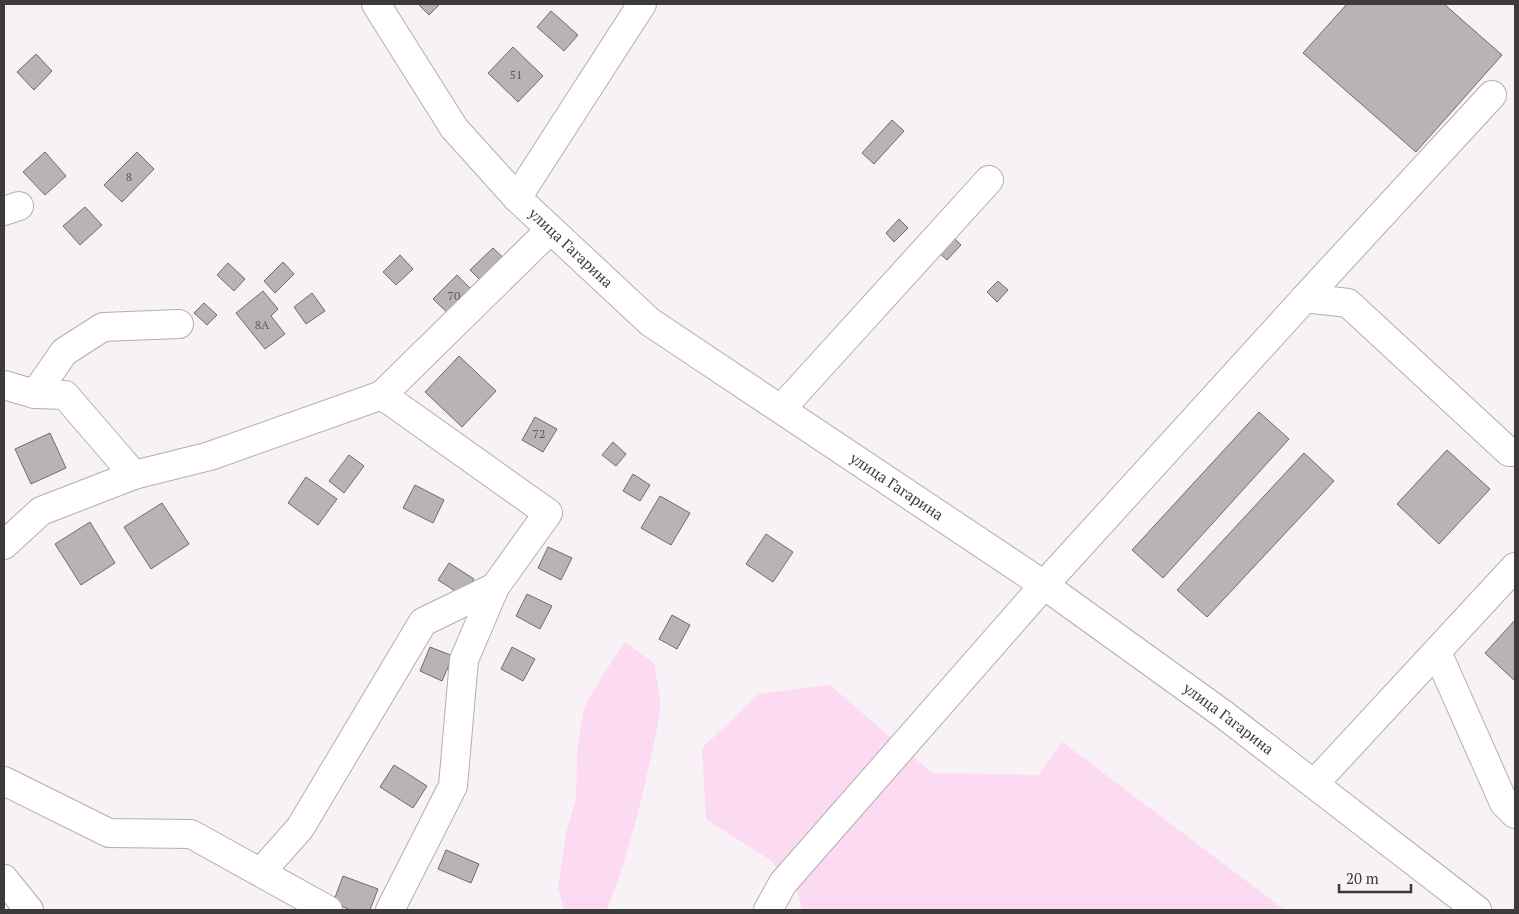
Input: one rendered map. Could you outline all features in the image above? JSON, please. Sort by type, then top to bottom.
[{"type":"street","name":"улица Гагарина","points":[[376,4],[454,128],[517,198],[650,322],[1044,585],[1223,714],[1477,910]]},
{"type":"street","points":[[517,198],[642,4]]},
{"type":"street","points":[[768,910],[783,883],[1044,585],[1492,95]]},
{"type":"street","points":[[781,409],[989,180]]},
{"type":"street","points":[[4,544],[41,511],[134,475],[210,456],[382,395],[550,230]]},
{"type":"street","points":[[1305,298],[1348,303],[1509,452],[1515,452]]},
{"type":"street","points":[[35,394],[64,352],[104,327],[179,324]]},
{"type":"street","points":[[4,385],[35,394],[65,395],[134,475]]},
{"type":"street","points":[[382,395],[548,513],[495,588],[464,660],[453,786],[390,910]]},
{"type":"street","points":[[1314,784],[1515,567]]},
{"type":"street","points":[[262,872],[300,828],[423,622],[495,588]]},
{"type":"street","points":[[1436,652],[1504,803],[1515,814]]},
{"type":"street","points":[[4,781],[109,833],[191,834],[328,910]]},
{"type":"street","points":[[4,879],[29,910]]},
{"type":"shaded area","points":[[625,642],[654,663],[660,701],[657,729],[627,853],[607,910],[564,910],[558,888],[566,834],[576,799],[577,750],[584,708],[602,676]]},
{"type":"shaded area","points":[[830,685],[932,773],[1039,775],[1062,742],[1285,910],[802,910],[797,891],[770,860],[706,819],[702,748],[759,694]]},
{"type":"building","points":[[418,4],[440,4],[429,15]]},
{"type":"building","points":[[1347,4],[1444,4],[1502,55],[1416,152],[1303,53]]},
{"type":"building","points":[[551,11],[578,35],[564,51],[537,27]]},
{"type":"building","points":[[513,47],[543,76],[518,102],[488,73]]},
{"type":"building","points":[[36,54],[52,71],[34,90],[17,72]]},
{"type":"building","points":[[892,120],[904,131],[874,164],[862,153]]},
{"type":"building","points":[[45,152],[66,176],[45,195],[23,172]]},
{"type":"building","points":[[137,152],[154,169],[122,202],[104,185]]},
{"type":"building","points":[[85,207],[102,225],[80,245],[63,226]]},
{"type":"building","points":[[899,219],[908,228],[894,242],[886,233]]},
{"type":"building","points":[[951,235],[961,245],[947,260],[936,250]]},
{"type":"building","points":[[493,248],[509,263],[486,286],[470,270]]},
{"type":"building","points":[[400,255],[413,269],[396,285],[383,272]]},
{"type":"building","points":[[283,262],[294,274],[275,293],[264,281]]},
{"type":"building","points":[[228,263],[245,279],[234,291],[217,275]]},
{"type":"building","points":[[457,275],[475,293],[452,317],[433,299]]},
{"type":"building","points":[[998,281],[1008,290],[997,302],[987,292]]},
{"type":"building","points":[[263,291],[278,309],[271,316],[285,334],[265,349],[236,313]]},
{"type":"building","points":[[312,293],[325,311],[306,324],[294,307]]},
{"type":"building","points":[[204,303],[217,315],[207,325],[194,313]]},
{"type":"building","points":[[459,356],[496,391],[462,427],[425,392]]},
{"type":"building","points":[[1259,412],[1289,439],[1163,578],[1132,550]]},
{"type":"building","points":[[535,417],[557,429],[543,452],[522,440]]},
{"type":"building","points":[[50,433],[66,468],[31,484],[15,449]]},
{"type":"building","points":[[613,442],[626,454],[616,466],[602,455]]},
{"type":"building","points":[[1447,450],[1490,489],[1439,544],[1397,504]]},
{"type":"building","points":[[1304,453],[1334,481],[1207,617],[1177,590]]},
{"type":"building","points":[[349,455],[364,466],[344,493],[329,481]]},
{"type":"building","points":[[633,474],[650,485],[640,501],[623,491]]},
{"type":"building","points":[[306,477],[337,499],[318,525],[288,503]]},
{"type":"building","points":[[415,485],[444,500],[433,523],[403,508]]},
{"type":"building","points":[[660,496],[690,513],[671,545],[641,528]]},
{"type":"building","points":[[162,503],[189,544],[151,569],[124,527]]},
{"type":"building","points":[[90,522],[115,563],[81,585],[55,544]]},
{"type":"building","points":[[766,534],[793,552],[773,582],[746,564]]},
{"type":"building","points":[[548,547],[572,558],[561,580],[538,568]]},
{"type":"building","points":[[449,563],[474,579],[463,596],[438,580]]},
{"type":"building","points":[[527,594],[552,606],[540,629],[516,616]]},
{"type":"building","points":[[672,615],[690,625],[677,649],[659,639]]},
{"type":"building","points":[[1515,620],[1515,681],[1485,653]]},
{"type":"building","points":[[430,647],[453,656],[442,681],[420,671]]},
{"type":"building","points":[[512,647],[535,659],[523,681],[501,669]]},
{"type":"building","points":[[394,765],[427,786],[413,808],[380,787]]},
{"type":"building","points":[[446,850],[479,864],[471,883],[438,869]]},
{"type":"building","points":[[343,876],[378,889],[370,910],[351,910],[333,903]]}]
